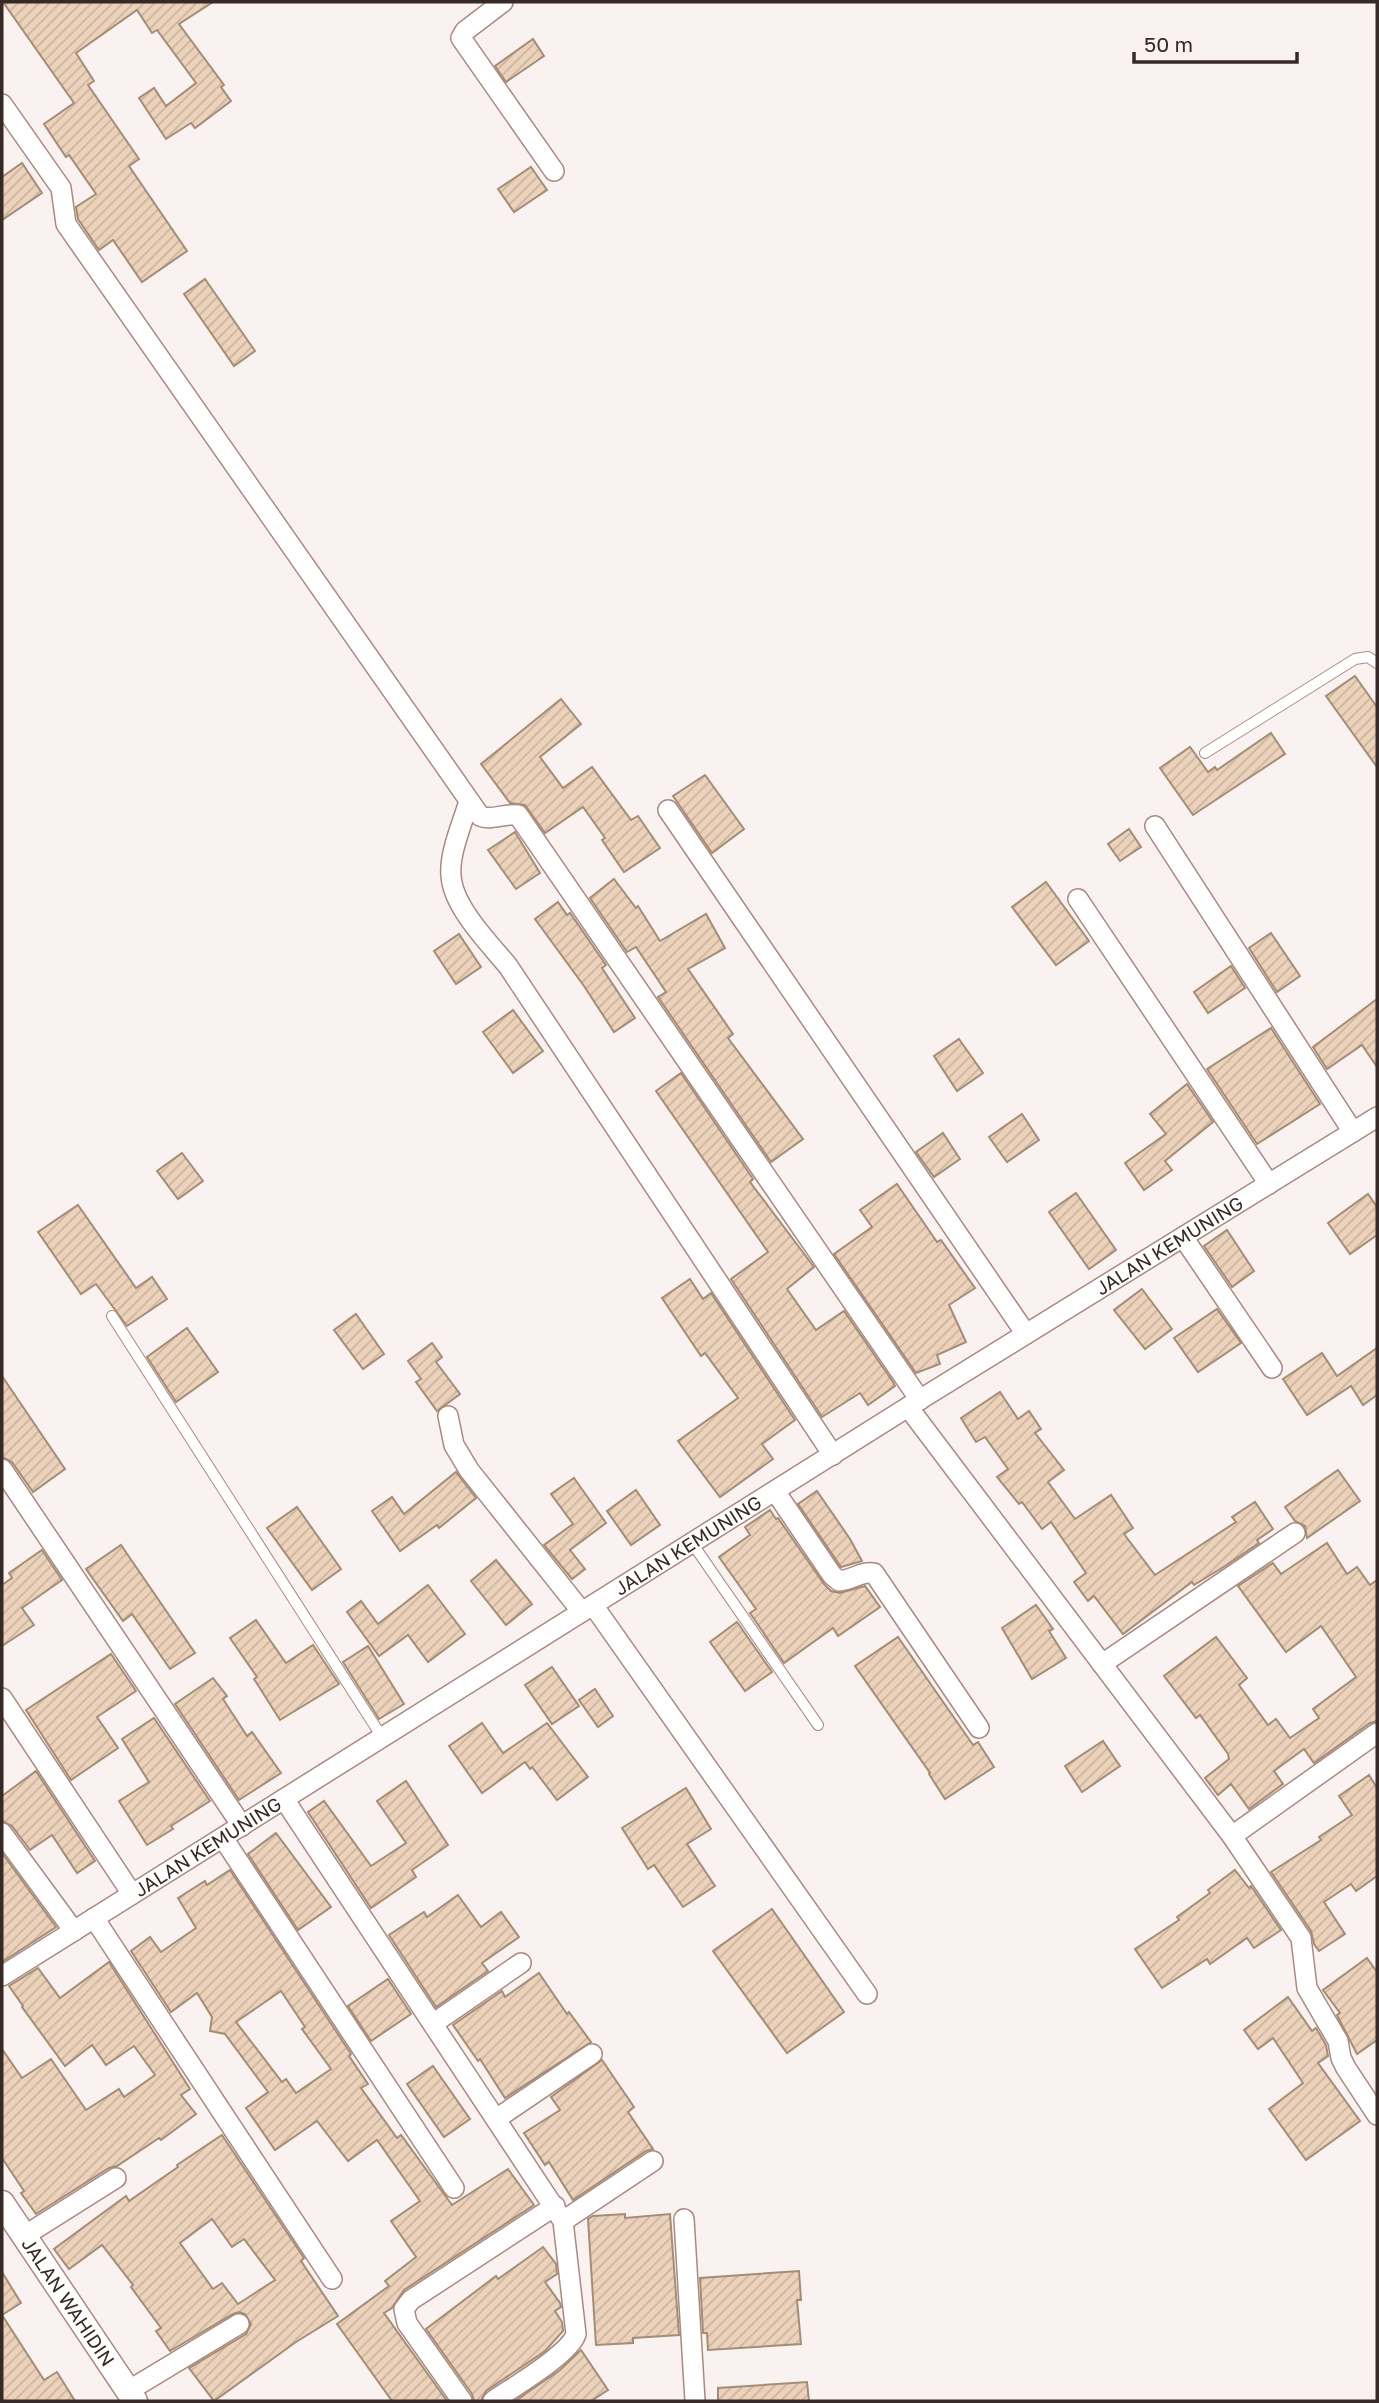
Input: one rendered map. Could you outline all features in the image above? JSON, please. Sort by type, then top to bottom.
[{"type":"street","points":[[503,2],[465,31],[461,38],[554,172]]},
{"type":"street","points":[[2,103],[61,188],[66,224],[469,801],[484,818],[518,815],[914,1404],[1102,1664],[1233,1836],[1301,1938],[1307,1989],[1338,2041],[1341,2058],[1377,2115]]},
{"type":"street","points":[[469,801],[450,874],[455,893],[468,915],[508,966],[833,1455]]},
{"type":"street","points":[[668,810],[1026,1334]]},
{"type":"street","points":[[1155,826],[1353,1132]]},
{"type":"street","points":[[1078,900],[1269,1184]]},
{"type":"street","name":"JALAN KEMUNING","points":[[2,1976],[1377,1117]]},
{"type":"street","points":[[1183,1237],[1272,1368]]},
{"type":"street","points":[[448,1416],[454,1445],[469,1469],[588,1609],[867,1994]]},
{"type":"street","points":[[2,1469],[242,1826]]},
{"type":"street","points":[[775,1491],[832,1575],[839,1581],[846,1581],[867,1572],[874,1573],[979,1728]]},
{"type":"street","points":[[1102,1664],[1295,1533]]},
{"type":"street","points":[[2,1698],[132,1894]]},
{"type":"street","points":[[1233,1836],[1377,1733]]},
{"type":"street","points":[[284,1799],[559,2213],[576,2334],[574,2342],[493,2401]]},
{"type":"street","points":[[2,1833],[74,1931]]},
{"type":"street","points":[[223,1838],[454,2188]]},
{"type":"street","points":[[94,1918],[332,2279]]},
{"type":"street","points":[[433,2023],[521,1963]]},
{"type":"street","points":[[496,2119],[592,2054]]},
{"type":"street","points":[[462,2401],[407,2323],[404,2309],[411,2300],[653,2161]]},
{"type":"street","points":[[24,2236],[116,2178]]},
{"type":"street","name":"JALAN WAHIDIN","points":[[2,2203],[131,2396]]},
{"type":"street","points":[[684,2219],[695,2401]]},
{"type":"street","points":[[131,2396],[239,2324]]},
{"type":"lane","points":[[1205,753],[1355,659],[1368,657],[1377,663]]},
{"type":"lane","points":[[112,1316],[382,1738]]},
{"type":"lane","points":[[692,1543],[818,1725]]},
{"type":"building","points":[[3,2],[213,2],[179,24],[224,85],[221,87],[231,101],[195,128],[191,123],[166,139],[139,98],[154,88],[166,106],[196,83],[157,30],[152,33],[137,10],[76,53],[94,81],[88,85],[139,159],[129,166],[187,251],[142,282],[113,240],[99,250],[78,219],[76,207],[96,194],[44,124],[74,103]]},
{"type":"building","points":[[533,39],[544,56],[506,82],[495,66]]},
{"type":"building","points":[[22,163],[42,193],[2,220],[2,177]]},
{"type":"building","points":[[531,167],[547,190],[514,212],[498,189]]},
{"type":"building","points":[[205,279],[255,351],[234,366],[184,294]]},
{"type":"building","points":[[1355,676],[1377,707],[1377,767],[1326,696]]},
{"type":"building","points":[[561,699],[581,724],[540,757],[563,788],[592,767],[631,820],[638,816],[660,848],[624,872],[583,807],[545,833],[525,805],[510,803],[481,764]]},
{"type":"building","points":[[1271,733],[1285,754],[1193,815],[1160,768],[1190,747],[1208,772],[1215,767],[1217,770]]},
{"type":"building","points":[[705,775],[744,829],[712,853],[673,796]]},
{"type":"building","points":[[1129,829],[1141,847],[1120,861],[1108,844]]},
{"type":"building","points":[[515,832],[540,873],[516,889],[488,850]]},
{"type":"building","points":[[614,879],[636,908],[638,906],[660,941],[706,914],[725,948],[688,969],[733,1034],[728,1038],[803,1139],[771,1162],[658,997],[666,992],[636,947],[627,952],[590,898]]},
{"type":"building","points":[[1046,882],[1089,941],[1056,965],[1012,907]]},
{"type":"building","points":[[558,902],[567,915],[570,913],[606,965],[602,968],[635,1018],[614,1032],[535,919]]},
{"type":"building","points":[[1271,933],[1300,976],[1277,992],[1249,948]]},
{"type":"building","points":[[459,934],[481,967],[456,984],[434,951]]},
{"type":"building","points":[[1231,966],[1245,988],[1208,1013],[1194,992]]},
{"type":"building","points":[[1377,999],[1377,1067],[1362,1045],[1327,1069],[1313,1047]]},
{"type":"building","points":[[513,1010],[543,1051],[513,1073],[483,1032]]},
{"type":"building","points":[[1271,1028],[1320,1104],[1257,1144],[1207,1069]]},
{"type":"building","points":[[959,1039],[983,1073],[957,1091],[934,1056]]},
{"type":"building","points":[[681,1073],[753,1179],[750,1182],[814,1267],[787,1289],[816,1330],[844,1311],[893,1382],[895,1386],[868,1405],[860,1393],[822,1417],[731,1279],[768,1252],[656,1091]]},
{"type":"building","points":[[1187,1084],[1213,1122],[1165,1161],[1172,1170],[1144,1190],[1125,1163],[1166,1134],[1150,1114]]},
{"type":"building","points":[[1022,1114],[1039,1140],[1007,1162],[989,1137]]},
{"type":"building","points":[[943,1133],[960,1159],[934,1177],[916,1152]]},
{"type":"building","points":[[182,1153],[203,1181],[178,1199],[157,1171]]},
{"type":"building","points":[[897,1184],[937,1242],[941,1240],[975,1288],[949,1305],[966,1342],[937,1355],[940,1364],[916,1373],[834,1254],[872,1227],[860,1210]]},
{"type":"building","points":[[1076,1193],[1116,1250],[1089,1269],[1049,1212]]},
{"type":"building","points":[[1368,1194],[1377,1207],[1377,1235],[1350,1254],[1328,1223]]},
{"type":"building","points":[[78,1205],[136,1288],[152,1277],[167,1299],[127,1326],[96,1284],[81,1294],[38,1232]]},
{"type":"building","points":[[1227,1230],[1254,1271],[1232,1287],[1204,1246]]},
{"type":"building","points":[[690,1279],[703,1299],[711,1293],[795,1420],[762,1444],[773,1459],[720,1497],[678,1441],[738,1398],[705,1353],[701,1356],[662,1298]]},
{"type":"building","points":[[1142,1289],[1172,1329],[1145,1349],[1114,1310]]},
{"type":"building","points":[[1217,1309],[1241,1343],[1198,1372],[1174,1338]]},
{"type":"building","points":[[356,1314],[384,1354],[363,1369],[334,1330]]},
{"type":"building","points":[[187,1328],[218,1372],[176,1402],[147,1357]]},
{"type":"building","points":[[432,1343],[442,1357],[436,1362],[460,1394],[437,1411],[416,1382],[421,1379],[408,1361]]},
{"type":"building","points":[[1377,1348],[1377,1395],[1363,1405],[1351,1386],[1307,1415],[1283,1379],[1322,1353],[1337,1376]]},
{"type":"building","points":[[2,1376],[65,1469],[33,1492],[12,1462],[2,1457]]},
{"type":"building","points":[[1000,1392],[1018,1419],[1029,1411],[1041,1429],[1035,1433],[1064,1470],[1048,1482],[1075,1519],[1111,1495],[1133,1528],[1124,1534],[1155,1575],[1236,1522],[1232,1517],[1255,1502],[1273,1529],[1257,1540],[1259,1543],[1194,1585],[1192,1582],[1123,1634],[1094,1596],[1088,1601],[1074,1582],[1086,1573],[1051,1522],[1042,1529],[1022,1502],[1019,1504],[997,1477],[1008,1469],[985,1437],[976,1442],[961,1418]]},
{"type":"building","points":[[1338,1470],[1360,1501],[1307,1538],[1305,1526],[1295,1521],[1285,1507]]},
{"type":"building","points":[[456,1472],[476,1498],[439,1528],[437,1525],[400,1551],[372,1511],[392,1497],[404,1514]]},
{"type":"building","points":[[574,1478],[606,1523],[570,1550],[585,1569],[572,1579],[544,1545],[573,1524],[551,1494]]},
{"type":"building","points":[[636,1490],[660,1525],[631,1545],[607,1511]]},
{"type":"building","points":[[817,1491],[862,1561],[841,1567],[798,1504]]},
{"type":"building","points":[[297,1507],[341,1569],[312,1590],[267,1528]]},
{"type":"building","points":[[770,1510],[831,1591],[840,1593],[865,1586],[880,1607],[838,1636],[833,1628],[784,1663],[750,1613],[756,1609],[719,1557],[750,1535],[745,1527]]},
{"type":"building","points":[[1327,1543],[1347,1574],[1357,1567],[1370,1585],[1377,1580],[1377,1721],[1370,1723],[1314,1763],[1304,1749],[1274,1771],[1283,1784],[1249,1809],[1231,1784],[1218,1795],[1205,1778],[1229,1759],[1228,1754],[1200,1715],[1196,1718],[1164,1676],[1216,1637],[1247,1678],[1239,1685],[1268,1725],[1276,1719],[1290,1738],[1319,1718],[1313,1709],[1356,1677],[1321,1626],[1286,1652],[1238,1586],[1273,1563],[1281,1574]]},
{"type":"building","points":[[121,1545],[195,1653],[170,1669],[132,1614],[123,1621],[86,1569]]},
{"type":"building","points":[[42,1550],[62,1580],[22,1608],[34,1625],[2,1646],[2,1585],[12,1578],[9,1573]]},
{"type":"building","points":[[496,1560],[532,1604],[506,1625],[471,1581]]},
{"type":"building","points":[[428,1585],[465,1634],[428,1662],[408,1635],[379,1656],[347,1612],[361,1601],[378,1624]]},
{"type":"building","points":[[1036,1605],[1053,1629],[1049,1631],[1066,1658],[1032,1679],[1002,1628]]},
{"type":"building","points":[[256,1620],[286,1663],[313,1645],[339,1684],[280,1720],[254,1679],[257,1677],[230,1638]]},
{"type":"building","points":[[737,1622],[772,1672],[745,1691],[710,1642]]},
{"type":"building","points":[[898,1637],[973,1745],[978,1742],[994,1767],[945,1799],[930,1773],[855,1666]]},
{"type":"building","points":[[368,1646],[404,1704],[379,1719],[343,1662]]},
{"type":"building","points":[[111,1654],[136,1691],[97,1717],[118,1748],[71,1780],[26,1710]]},
{"type":"building","points":[[552,1667],[579,1706],[552,1724],[525,1685]]},
{"type":"building","points":[[213,1678],[227,1696],[223,1699],[247,1736],[252,1732],[281,1773],[239,1800],[175,1704]]},
{"type":"building","points":[[595,1689],[613,1716],[598,1727],[579,1700]]},
{"type":"building","points":[[154,1718],[210,1801],[147,1845],[119,1801],[149,1782],[122,1739]]},
{"type":"building","points":[[482,1723],[503,1753],[547,1723],[588,1777],[557,1800],[532,1767],[530,1769],[525,1762],[482,1793],[449,1746]]},
{"type":"building","points":[[1103,1741],[1120,1766],[1082,1792],[1065,1766]]},
{"type":"building","points":[[36,1771],[95,1861],[77,1873],[52,1835],[30,1850],[12,1826],[2,1821],[2,1796]]},
{"type":"building","points":[[1369,1775],[1377,1788],[1377,1876],[1356,1891],[1351,1884],[1324,1902],[1345,1934],[1319,1951],[1311,1931],[1271,1872],[1321,1840],[1319,1837],[1352,1815],[1339,1796]]},
{"type":"building","points":[[406,1781],[448,1845],[412,1870],[416,1877],[371,1908],[308,1812],[324,1801],[371,1866],[406,1843],[377,1801]]},
{"type":"building","points":[[686,1788],[711,1829],[687,1844],[715,1886],[683,1907],[654,1865],[648,1869],[622,1828]]},
{"type":"building","points":[[276,1833],[331,1907],[298,1930],[248,1854]]},
{"type":"building","points":[[2,1853],[56,1927],[2,1962]]},
{"type":"building","points":[[230,1870],[351,2054],[349,2056],[368,2084],[361,2088],[397,2138],[401,2135],[452,2205],[508,2169],[534,2205],[404,2290],[392,2308],[384,2313],[447,2401],[392,2401],[337,2324],[389,2286],[385,2281],[416,2257],[391,2221],[420,2201],[377,2140],[348,2161],[317,2121],[275,2150],[246,2108],[268,2092],[225,2034],[210,2031],[212,2017],[197,1993],[171,2012],[131,1951],[150,1937],[161,1952],[196,1928],[178,1898],[205,1881],[207,1885]],"holes":[[[281,1991],[305,2027],[302,2029],[331,2069],[296,2093],[286,2079],[282,2082],[236,2022]]]},
{"type":"building","points":[[1235,1870],[1249,1888],[1251,1886],[1281,1930],[1254,1948],[1247,1938],[1210,1964],[1207,1959],[1162,1988],[1135,1949],[1179,1920],[1177,1917],[1210,1893],[1208,1890]]},
{"type":"building","points":[[458,1895],[481,1927],[501,1912],[519,1937],[482,1963],[488,1971],[436,2007],[389,1935],[424,1912],[427,1917]]},
{"type":"building","points":[[772,1909],[844,2012],[787,2053],[713,1951]]},
{"type":"building","points":[[1367,1958],[1377,1972],[1377,2040],[1357,2054],[1337,2015],[1340,2013],[1323,1990]]},
{"type":"building","points":[[109,1962],[190,2089],[181,2095],[196,2114],[161,2140],[159,2138],[36,2214],[2,2158],[2,2049],[22,2078],[51,2059],[86,2110],[119,2089],[124,2097],[155,2075],[134,2046],[106,2065],[92,2045],[65,2066],[9,1986],[38,1968],[60,1998]]},
{"type":"building","points":[[539,1973],[567,2014],[569,2012],[591,2042],[505,2098],[480,2059],[478,2061],[453,2025],[502,1991],[505,1997]]},
{"type":"building","points":[[388,1979],[411,2014],[371,2041],[348,2006]]},
{"type":"building","points":[[1288,1997],[1312,2031],[1316,2028],[1326,2045],[1328,2056],[1318,2063],[1360,2121],[1306,2160],[1269,2109],[1303,2083],[1273,2038],[1258,2049],[1244,2030]]},
{"type":"building","points":[[602,2060],[634,2107],[628,2112],[653,2149],[573,2200],[549,2162],[545,2165],[524,2133],[560,2110],[551,2097]]},
{"type":"building","points":[[433,2066],[470,2119],[444,2137],[407,2084]]},
{"type":"building","points":[[222,2135],[304,2258],[301,2261],[338,2316],[296,2342],[214,2401],[189,2368],[246,2334],[251,2324],[245,2314],[233,2314],[170,2351],[156,2331],[161,2328],[102,2245],[69,2269],[54,2249],[126,2196],[129,2201],[178,2167],[177,2165]],"holes":[[[212,2219],[232,2247],[244,2239],[275,2280],[238,2304],[222,2283],[213,2289],[180,2243]]]},
{"type":"building","points":[[625,2214],[625,2218],[670,2214],[679,2335],[633,2338],[633,2343],[596,2345],[588,2219],[593,2216]]},
{"type":"building","points":[[543,2247],[556,2264],[557,2274],[545,2282],[560,2303],[561,2307],[555,2311],[562,2322],[563,2331],[545,2351],[486,2391],[481,2401],[474,2401],[472,2394],[426,2329],[496,2276],[498,2279]]},
{"type":"building","points":[[799,2271],[801,2300],[797,2300],[801,2344],[708,2350],[707,2333],[703,2333],[700,2278]]},
{"type":"building","points":[[2,2272],[21,2303],[2,2315]]},
{"type":"building","points":[[2,2315],[44,2380],[57,2372],[75,2401],[2,2401]]},
{"type":"building","points":[[581,2350],[608,2390],[591,2401],[515,2401],[560,2370]]},
{"type":"building","points":[[807,2382],[809,2401],[718,2401],[718,2388]]}]
